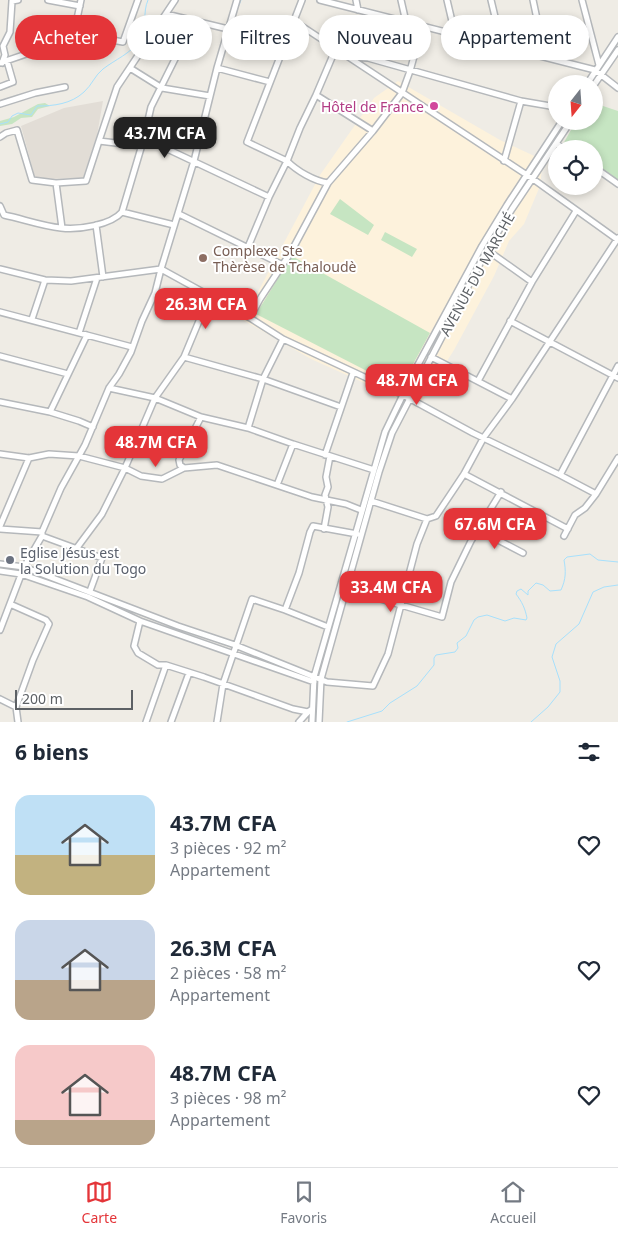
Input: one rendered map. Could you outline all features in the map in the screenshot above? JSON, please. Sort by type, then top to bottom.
[{"type":"street","points":[[0,87],[13,82],[3,62],[5,54],[3,46],[10,32],[12,1],[18,0]]},
{"type":"street","points":[[48,0],[80,3]]},
{"type":"street","points":[[117,41],[123,42],[138,0]]},
{"type":"street","points":[[0,137],[17,130],[32,180],[56,183],[86,181],[116,88],[175,0]]},
{"type":"street","points":[[232,15],[237,0]]},
{"type":"street","points":[[296,15],[302,0]]},
{"type":"street","points":[[320,0],[378,15]]},
{"type":"street","points":[[356,0],[358,10]]},
{"type":"street","points":[[401,0],[404,15]]},
{"type":"street","points":[[447,0],[451,15]]},
{"type":"street","points":[[491,0],[495,15]]},
{"type":"street","points":[[533,0],[536,15]]},
{"type":"street","points":[[582,0],[599,65],[597,75]]},
{"type":"street","points":[[166,14],[171,15]]},
{"type":"street","points":[[599,65],[618,37]]},
{"type":"street","points":[[0,630],[24,567],[42,534],[61,488],[93,428],[109,388],[119,374],[132,347],[155,293],[194,161],[222,50]]},
{"type":"street","points":[[595,75],[618,50]]},
{"type":"street","points":[[3,62],[15,58]]},
{"type":"street","points":[[0,206],[4,215],[62,228],[96,225],[117,219],[122,212],[144,138],[151,107],[175,60]]},
{"type":"street","points":[[279,60],[247,142],[287,161],[298,170],[328,183]]},
{"type":"street","points":[[248,247],[331,60]]},
{"type":"street","points":[[354,60],[533,179],[618,239],[512,399],[484,437],[464,474],[436,516],[427,519],[371,501]]},
{"type":"street","points":[[374,60],[521,101],[548,106]]},
{"type":"street","points":[[250,318],[260,299],[283,265],[328,183],[373,131],[402,93],[413,60]]},
{"type":"street","points":[[556,60],[598,72],[618,88]]},
{"type":"street","points":[[130,68],[162,88],[210,96]]},
{"type":"street","points":[[217,68],[270,82]]},
{"type":"street","points":[[0,104],[35,93],[65,87]]},
{"type":"street","points":[[316,95],[373,131]]},
{"type":"street","points":[[504,161],[521,101]]},
{"type":"street","name":"AVENUE DU MARCHÉ","points":[[319,719],[321,679],[371,501],[385,432],[468,271],[507,205],[556,130]]},
{"type":"street","points":[[144,138],[269,197]]},
{"type":"street","points":[[99,141],[141,146]]},
{"type":"street","name":"AVENUE DU MARCHÉ","points":[[311,715],[314,679],[354,534],[361,510],[392,433],[488,250],[512,209],[548,157]]},
{"type":"street","points":[[603,173],[618,184]]},
{"type":"street","points":[[56,183],[62,228]]},
{"type":"street","points":[[507,205],[512,209]]},
{"type":"street","points":[[478,381],[532,282],[576,211]]},
{"type":"street","points":[[122,212],[174,225]]},
{"type":"street","points":[[178,214],[283,265]]},
{"type":"street","points":[[79,333],[100,278],[96,225]]},
{"type":"street","points":[[488,250],[532,282]]},
{"type":"street","points":[[0,269],[45,280],[71,281],[161,269],[250,318],[283,339],[403,395],[596,494]]},
{"type":"street","points":[[468,271],[475,275]]},
{"type":"street","points":[[32,320],[45,280]]},
{"type":"street","points":[[76,549],[102,514],[125,468],[155,398],[184,357],[209,297]]},
{"type":"street","points":[[0,312],[132,347]]},
{"type":"street","points":[[510,321],[615,377]]},
{"type":"street","points":[[50,412],[87,335]]},
{"type":"street","points":[[248,428],[264,379],[283,339]]},
{"type":"street","points":[[0,356],[68,374]]},
{"type":"street","points":[[184,357],[264,379],[341,407]]},
{"type":"street","points":[[431,357],[512,399]]},
{"type":"street","points":[[560,475],[615,377],[618,366]]},
{"type":"street","points":[[324,529],[328,506],[326,495],[328,487],[326,477],[327,456],[341,407],[354,373]]},
{"type":"street","points":[[109,388],[155,398],[201,417],[248,428],[376,471]]},
{"type":"street","points":[[1,404],[50,412],[79,421],[93,428]]},
{"type":"street","points":[[184,468],[180,465],[180,460],[201,417]]},
{"type":"street","points":[[278,485],[293,444]]},
{"type":"street","points":[[0,454],[29,458],[49,454],[79,456],[125,468],[141,476],[162,479],[184,468],[217,465],[312,497],[346,504],[361,510]]},
{"type":"street","points":[[29,458],[0,527],[42,534],[102,558],[90,592]]},
{"type":"street","points":[[564,536],[575,515],[585,508],[596,494],[618,458]]},
{"type":"street","points":[[464,474],[568,528]]},
{"type":"street","points":[[346,589],[442,617],[451,582],[477,529],[501,492]]},
{"type":"street","points":[[0,571],[21,574],[88,598],[140,621],[314,679],[373,686],[388,654],[417,544],[427,519]]},
{"type":"street","points":[[285,610],[313,526],[361,536]]},
{"type":"street","points":[[477,529],[523,553]]},
{"type":"street","points":[[0,564],[24,567],[235,646],[314,679]]},
{"type":"street","points":[[217,722],[223,684],[252,599],[328,627]]},
{"type":"street","points":[[10,604],[46,620],[49,624],[32,660],[16,707],[18,722]]},
{"type":"street","points":[[140,621],[134,646],[138,653],[158,665],[166,665],[311,715]]},
{"type":"street","points":[[146,722],[166,665]]},
{"type":"street","points":[[171,722],[189,673]]},
{"type":"street","points":[[0,699],[16,707]]},
{"type":"street","points":[[299,722],[311,715]]},
{"type":"shaded area","points":[[398,81],[500,140],[543,160],[540,186],[524,224],[509,241],[494,276],[454,350],[418,407],[311,359],[243,320],[320,175],[374,98]]},
{"type":"shaded area","points":[[103,101],[97,135],[83,178],[41,179],[35,177],[21,126],[64,108]]},
{"type":"green space","points":[[45,103],[50,106],[38,109],[32,117],[21,118],[12,124],[0,126],[0,121],[14,117],[38,104]]},
{"type":"green space","points":[[603,106],[618,111],[618,182],[603,172],[603,140],[565,140],[571,130],[603,130]]},
{"type":"green space","points":[[340,199],[374,225],[368,235],[330,214]]},
{"type":"green space","points":[[385,232],[417,249],[412,257],[381,240]]},
{"type":"green space","points":[[292,256],[430,333],[400,388],[256,314]]},
{"type":"waterway","points":[[0,124],[8,122],[12,116],[18,113],[31,115],[37,106],[62,104],[84,92],[100,71],[127,53],[139,41],[142,36],[148,0]]},
{"type":"waterway","points":[[239,5],[241,0]]},
{"type":"waterway","points":[[347,722],[382,711],[390,703],[417,686],[434,665],[436,655],[455,652],[458,648],[457,643],[466,636],[474,620],[478,617],[487,615],[505,621],[514,618],[526,620],[522,602],[516,594],[517,591],[521,589],[528,595],[528,591],[536,583],[543,585],[550,591],[561,590],[565,575],[564,560],[567,557],[590,554],[598,560],[618,562]]},
{"type":"waterway","points":[[531,722],[548,707],[560,692],[560,681],[552,657],[556,644],[579,624],[593,592],[604,587],[618,585]]},
{"type":"place","name":"Hôtel de France","points":[[434,106]]},
{"type":"place","name":"Complexe Ste Thèrèse de Tchaloudè","points":[[203,258]]},
{"type":"place","name":"Eglise Jésus est la Solution du Togo","points":[[10,560]]}]
